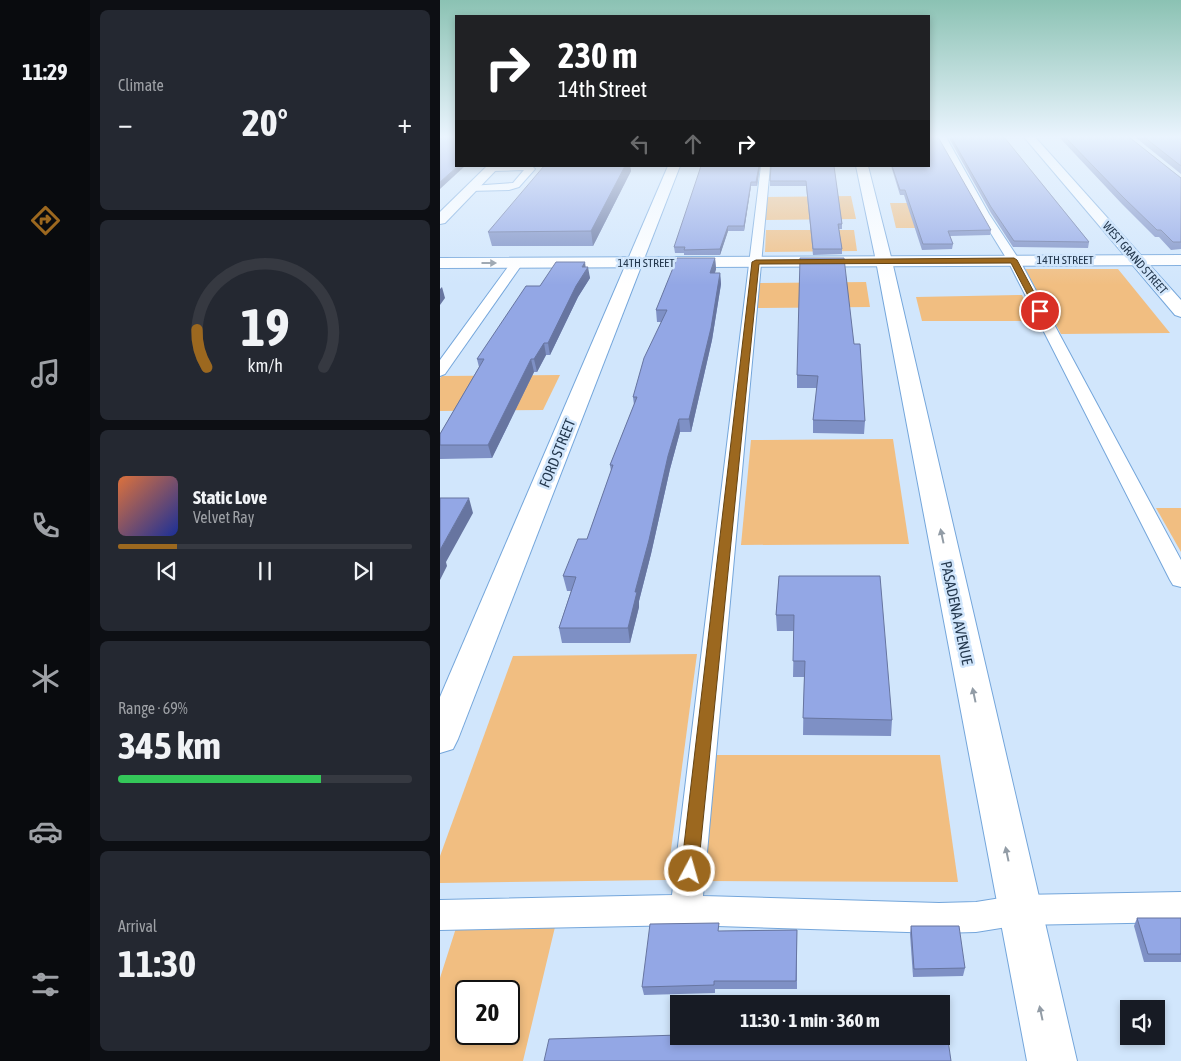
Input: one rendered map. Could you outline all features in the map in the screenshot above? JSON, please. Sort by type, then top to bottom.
[{"type":"street","points":[[440,220],[473,187]]},
{"type":"street","name":"FORD STREET","points":[[440,739],[666,187]]},
{"type":"street","name":"PASADENA AVENUE","points":[[867,187],[1052,1061]]},
{"type":"street","name":"WEST GRAND STREET","points":[[1072,187],[1181,311]]},
{"type":"street","name":"14TH STREET","points":[[440,263],[1181,260]]},
{"type":"lane","points":[[471,189],[499,187]]},
{"type":"lane","points":[[686,910],[764,187]]},
{"type":"lane","points":[[969,187],[984,214],[1014,260],[1181,580]]},
{"type":"lane","points":[[440,371],[517,263]]},
{"type":"lane","points":[[440,915],[686,910],[939,918],[976,917],[1019,910],[1181,908]]},
{"type":"shaded area","points":[[851,196],[856,219],[765,220],[766,197]]},
{"type":"shaded area","points":[[890,203],[970,203],[984,228],[896,228]]},
{"type":"shaded area","points":[[766,230],[854,230],[857,251],[765,252]]},
{"type":"shaded area","points":[[1025,269],[1118,269],[1170,333],[1061,334]]},
{"type":"shaded area","points":[[866,282],[870,307],[755,308],[756,283]]},
{"type":"shaded area","points":[[1022,295],[1034,321],[922,321],[916,297]]},
{"type":"shaded area","points":[[560,375],[543,410],[440,411],[440,378],[442,376]]},
{"type":"shaded area","points":[[893,439],[909,544],[741,545],[751,440]]},
{"type":"shaded area","points":[[1156,508],[1181,508],[1181,552]]},
{"type":"shaded area","points":[[697,654],[667,880],[440,883],[440,856],[513,656]]},
{"type":"shaded area","points":[[715,755],[940,755],[958,882],[701,881]]},
{"type":"shaded area","points":[[555,927],[523,1061],[440,1061],[440,978],[456,928]]},
{"type":"building","points":[[527,187],[614,187],[591,231],[488,232]]},
{"type":"building","points":[[694,187],[750,187],[744,226],[728,226],[720,249],[684,250],[685,247],[674,247]]},
{"type":"building","points":[[807,187],[837,187],[842,224],[838,224],[842,249],[813,249]]},
{"type":"building","points":[[899,187],[966,187],[991,230],[948,231],[953,244],[923,244],[905,190],[900,190]]},
{"type":"building","points":[[979,187],[1044,187],[1089,242],[1014,241]]},
{"type":"building","points":[[1113,187],[1181,187],[1181,242],[1173,242],[1161,230],[1157,230]]},
{"type":"building","points":[[677,258],[715,258],[710,273],[720,273],[711,328],[689,419],[679,419],[668,456],[628,628],[559,628],[576,577],[563,576],[578,539],[587,539],[613,465],[610,465],[637,397],[633,397],[644,358],[667,310],[656,310]]},
{"type":"building","points":[[800,258],[844,258],[854,344],[860,344],[865,421],[813,420],[818,376],[797,375]]},
{"type":"building","points":[[556,262],[585,262],[582,267],[588,267],[576,286],[548,343],[544,343],[534,359],[531,359],[488,445],[440,445],[440,434],[484,359],[477,359],[526,286],[540,286]]},
{"type":"building","points":[[440,498],[469,498],[440,550]]},
{"type":"building","points":[[779,576],[880,576],[892,720],[803,718],[805,661],[793,661],[794,615],[776,615]]},
{"type":"building","points":[[1137,918],[1181,918],[1181,954],[1148,954]]},
{"type":"building","points":[[719,923],[718,931],[797,930],[796,981],[714,981],[714,985],[642,987],[650,924]]},
{"type":"building","points":[[911,926],[959,926],[965,968],[914,969]]},
{"type":"building","points":[[670,1035],[670,1045],[949,1045],[951,1061],[544,1061],[549,1039]]},
{"type":"route","points":[[690,871],[756,262],[1014,260],[1040,311]]}]
